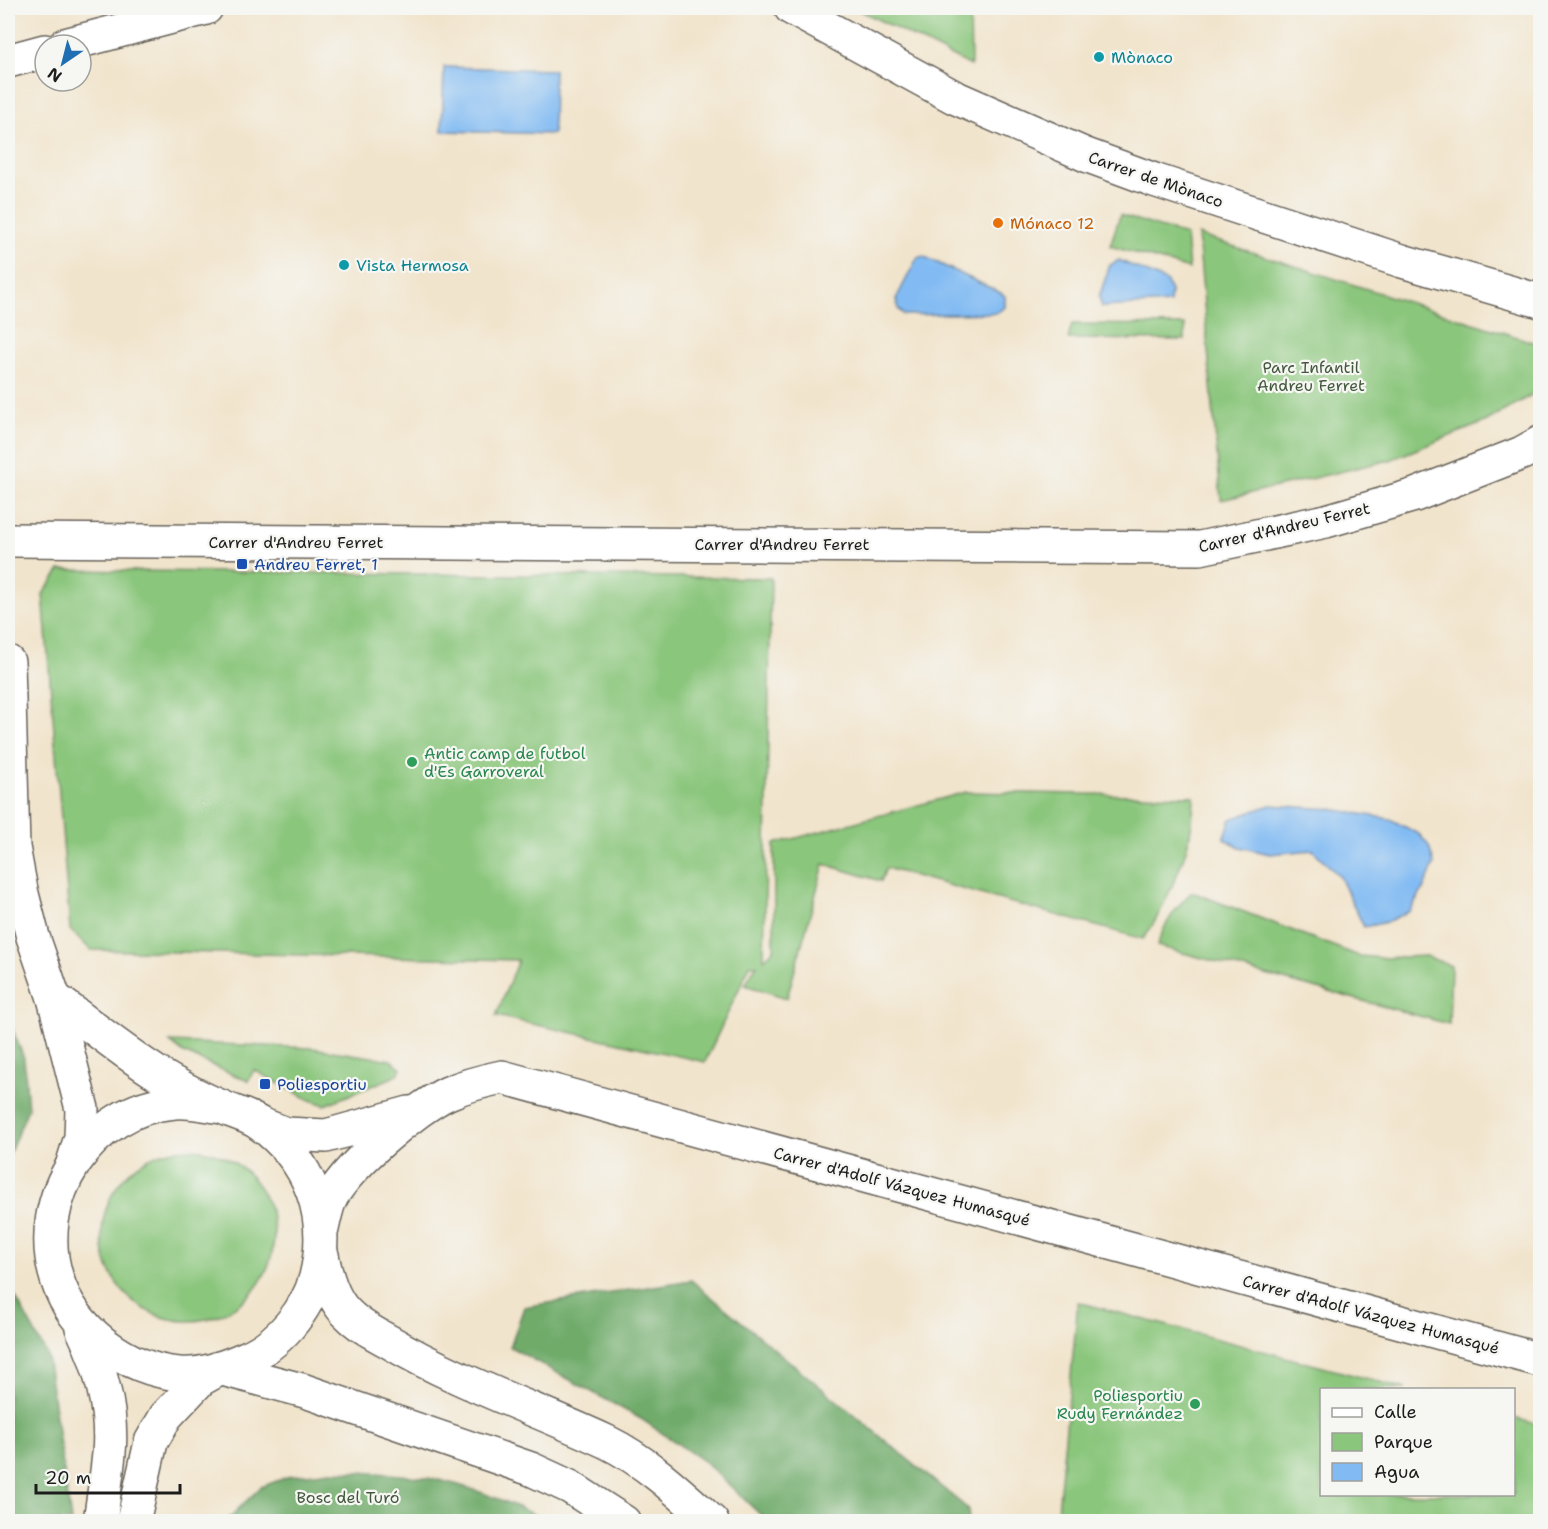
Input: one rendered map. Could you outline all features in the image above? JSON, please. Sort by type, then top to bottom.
[{"type":"main road","points":[[93,38],[206,8]]},
{"type":"main road","name":"Carrer de Mònaco","points":[[791,8],[954,97],[1086,155],[1154,180],[1402,261],[1540,301]]},
{"type":"main road","points":[[8,61],[33,54]]},
{"type":"main road","name":"Carrer d'Andreu Ferret","points":[[8,540],[1200,548],[1326,521],[1415,495],[1522,453],[1540,443]]},
{"type":"main road","points":[[8,662],[13,847],[33,937],[54,998],[82,1109],[81,1137],[73,1164]]},
{"type":"main road","points":[[54,998],[140,1062],[173,1083],[286,1134],[326,1136],[420,1110]]},
{"type":"main road","name":"Carrer d'Adolf Vázquez Humasqué","points":[[219,1368],[249,1357],[280,1336],[303,1306],[314,1284],[330,1200],[359,1161],[420,1110],[446,1094],[474,1083],[502,1077],[1540,1360]]},
{"type":"main road","points":[[99,1521],[109,1451],[109,1430],[104,1389],[96,1361],[56,1276],[50,1229],[61,1185],[89,1143],[122,1117],[175,1102],[222,1107]]},
{"type":"main road","points":[[260,1124],[291,1151],[306,1175],[316,1198],[327,1279],[339,1303],[354,1320],[408,1354],[609,1443],[649,1469],[712,1521]]},
{"type":"main road","points":[[76,1315],[107,1346],[140,1365],[180,1374],[219,1368],[305,1391],[531,1469],[570,1487],[624,1521]]},
{"type":"main road","points":[[133,1521],[152,1442],[166,1416],[186,1392],[219,1368]]},
{"type":"green space","points":[[855,8],[970,8],[971,66]]},
{"type":"green space","points":[[1120,215],[1186,235],[1189,269],[1110,246]]},
{"type":"green space","name":"Parc Infantil Andreu Ferret","points":[[1198,235],[1536,343],[1540,345],[1540,390],[1485,422],[1390,460],[1221,500]]},
{"type":"green space","points":[[1072,324],[1185,325],[1185,340],[1068,339]]},
{"type":"green space","name":"Antic camp de futbol d'Es Garroveral","points":[[60,570],[771,578],[764,959],[774,950],[774,844],[966,792],[1194,796],[1190,835],[1174,882],[1154,923],[1143,939],[886,868],[881,881],[824,864],[787,998],[745,985],[757,965],[750,965],[705,1062],[496,1016],[518,960],[91,950],[70,930],[43,594]]},
{"type":"green space","points":[[1192,892],[1359,956],[1382,958],[1426,956],[1451,966],[1449,1024],[1157,946],[1171,917]]},
{"type":"green space","points":[[8,1018],[24,1058],[28,1109],[8,1157]]},
{"type":"green space","points":[[170,1042],[312,1048],[391,1060],[401,1068],[398,1074],[391,1078],[325,1105],[310,1100],[254,1070],[248,1081],[184,1053]]},
{"type":"green space","points":[[188,1149],[221,1156],[249,1174],[267,1202],[274,1235],[267,1268],[249,1296],[221,1314],[188,1321],[155,1314],[127,1296],[109,1268],[102,1235],[109,1202],[127,1174],[155,1156]]},
{"type":"green space","points":[[691,1280],[968,1509],[969,1521],[767,1521],[706,1463],[641,1419],[510,1347],[524,1307]]},
{"type":"green space","points":[[8,1283],[47,1355],[71,1521],[8,1521]]},
{"type":"green space","name":"Poliesportiu Rudy Fernández","points":[[1078,1302],[1402,1388],[1320,1388],[1320,1496],[1515,1496],[1515,1418],[1540,1425],[1540,1521],[1057,1521]]},
{"type":"green space","name":"Bosc del Turó","points":[[331,1471],[404,1475],[444,1481],[490,1495],[548,1521],[226,1521],[261,1487],[290,1476]]},
{"type":"water","points":[[444,67],[554,70],[553,134],[442,131]]},
{"type":"water","points":[[923,256],[999,292],[1005,296],[1005,307],[996,313],[904,315],[898,309],[896,299],[917,258]]},
{"type":"water","points":[[1119,260],[1166,281],[1171,291],[1170,303],[1102,307],[1099,297],[1110,265]]},
{"type":"water","points":[[1270,805],[1332,809],[1390,819],[1419,834],[1429,846],[1434,864],[1424,888],[1410,911],[1387,922],[1364,927],[1340,877],[1313,850],[1270,854],[1240,847],[1224,839],[1231,819]]},
{"type":"place","name":"Mònaco","points":[[1099,57]]},
{"type":"place","name":"Mónaco 12","points":[[998,223]]},
{"type":"place","name":"Vista Hermosa","points":[[344,265]]},
{"type":"place","name":"Andreu Ferret, 1","points":[[242,564]]},
{"type":"place","name":"Antic camp de futbol d'Es Garroveral","points":[[412,762]]},
{"type":"place","name":"Poliesportiu","points":[[265,1084]]},
{"type":"place","name":"Poliesportiu Rudy Fernández","points":[[1195,1404]]}]
